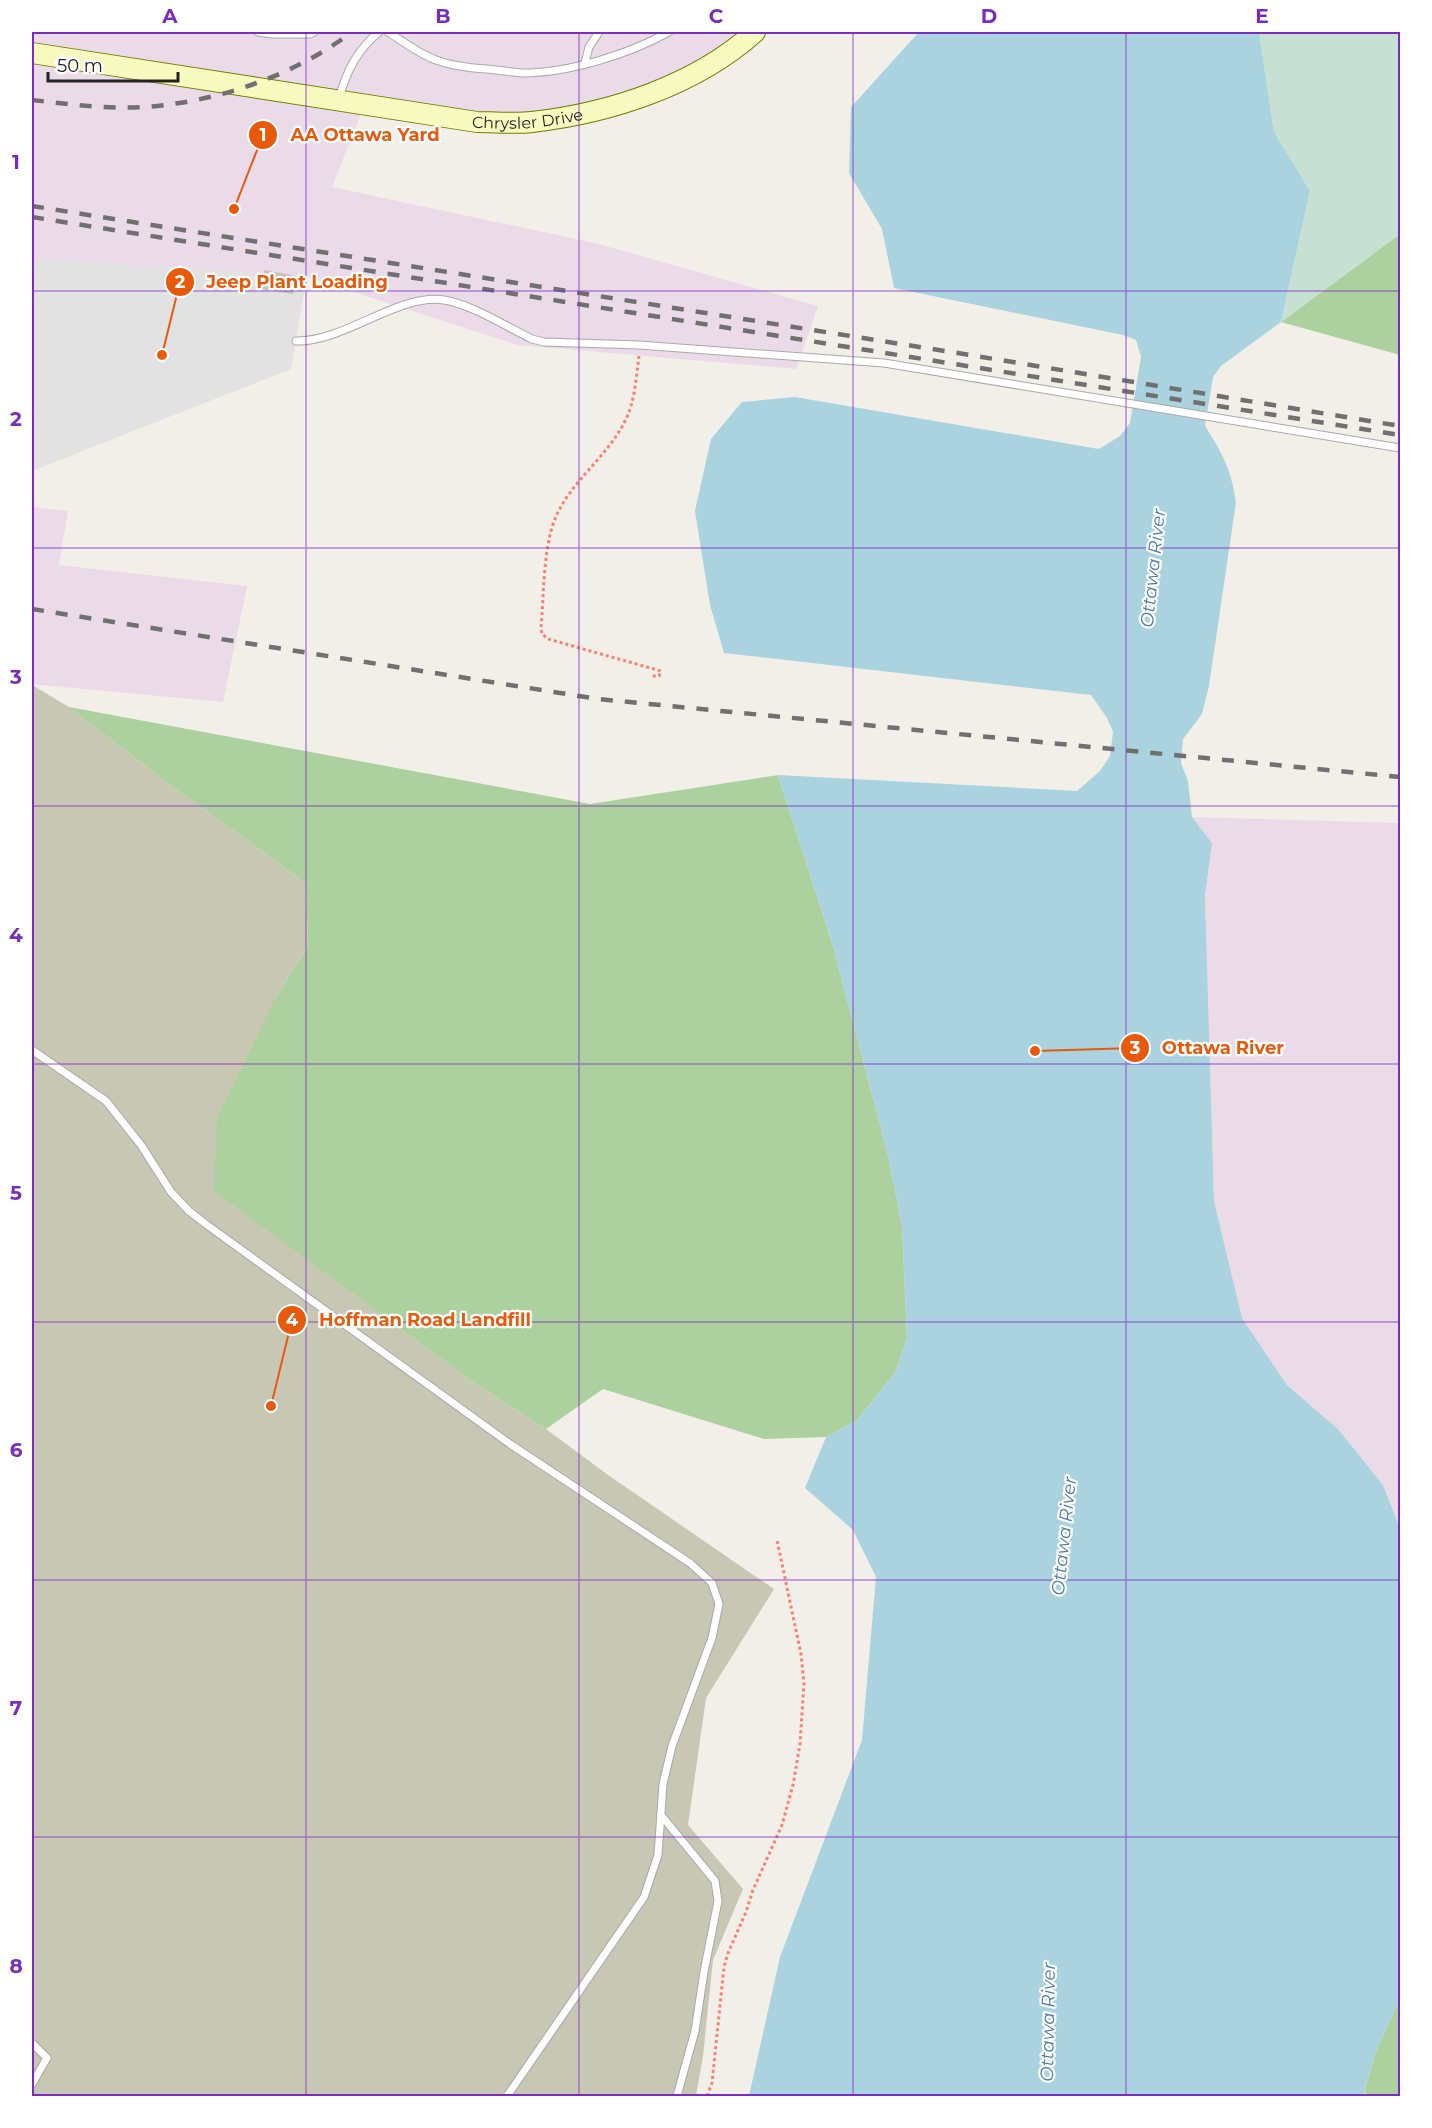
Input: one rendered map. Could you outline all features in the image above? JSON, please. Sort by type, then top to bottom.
[{"type":"street","name":"Chrysler Drive","points":[[32,53],[477,122],[530,122],[565,117],[626,101],[672,84],[712,63],[755,32]]},
{"type":"lane","points":[[258,32],[272,34],[310,34],[314,32]]},
{"type":"lane","points":[[339,102],[343,82],[349,69],[371,39],[379,32]]},
{"type":"lane","points":[[388,32],[419,52],[437,60],[469,68],[522,73],[549,71],[585,63],[651,42],[669,32]]},
{"type":"lane","points":[[585,63],[589,47],[599,32]]},
{"type":"lane","points":[[296,341],[321,339],[417,301],[443,300],[460,304],[532,339],[544,342],[641,345],[884,363],[1401,448]]},
{"type":"lane","points":[[32,1050],[106,1101],[141,1145],[171,1192],[207,1225],[510,1444],[690,1563],[712,1583],[719,1604],[712,1638],[672,1746],[663,1784],[658,1855],[644,1897],[507,2097]]},
{"type":"lane","points":[[661,1815],[715,1881],[718,1901],[695,2031],[677,2097]]},
{"type":"lane","points":[[32,2043],[47,2058],[32,2084]]},
{"type":"path","points":[[641,345],[631,404],[625,421],[617,436],[571,490],[555,518],[550,534],[541,628],[542,634],[548,639],[661,671],[659,676],[652,676]]},
{"type":"path","points":[[707,2097],[712,2083],[722,1987],[728,1953],[762,1867],[782,1825],[793,1785],[800,1744],[804,1683],[801,1654],[777,1540]]},
{"type":"shaded area","points":[[32,32],[755,32],[672,84],[530,122],[32,51]]},
{"type":"shaded area","points":[[1259,32],[1400,32],[1400,234],[1281,322],[1310,191],[1274,132]]},
{"type":"shaded area","points":[[32,53],[364,106],[332,187],[595,243],[818,306],[796,369],[518,345],[307,277],[32,258]]},
{"type":"shaded area","points":[[32,258],[307,277],[291,369],[32,471]]},
{"type":"shaded area","points":[[32,507],[68,511],[59,565],[247,586],[223,702],[32,684]]},
{"type":"shaded area","points":[[32,685],[69,707],[165,781],[306,883],[308,946],[276,997],[215,1191],[476,1384],[546,1429],[608,1475],[774,1589],[706,1698],[688,1825],[743,1889],[713,1960],[703,2056],[696,2096],[32,2096]]},
{"type":"shaded area","points":[[1192,817],[1400,823],[1400,1528],[1383,1485],[1338,1429],[1287,1385],[1242,1318],[1214,1201],[1205,896],[1212,843]]},
{"type":"green space","points":[[1400,234],[1400,355],[1281,322]]},
{"type":"green space","points":[[69,707],[590,804],[778,775],[833,946],[888,1155],[902,1225],[907,1338],[895,1373],[856,1421],[826,1437],[764,1439],[603,1389],[546,1429],[476,1384],[214,1191],[217,1119],[276,997],[308,946],[306,883],[165,781]]},
{"type":"green space","points":[[1400,1998],[1400,2096],[1374,2096],[1364,2093],[1375,2054]]},
{"type":"water","name":"Ottawa River","points":[[919,32],[1259,32],[1274,132],[1310,191],[1281,322],[1221,366],[1213,377],[1205,426],[1225,462],[1232,480],[1236,502],[1209,686],[1202,714],[1183,739],[1181,763],[1188,781],[1192,817],[1212,843],[1205,896],[1214,1201],[1242,1318],[1287,1385],[1338,1429],[1383,1485],[1400,1528],[1400,1998],[1375,2054],[1363,2096],[749,2096],[780,1957],[862,1740],[876,1577],[853,1530],[805,1488],[826,1437],[856,1421],[895,1373],[907,1338],[902,1225],[888,1155],[833,946],[778,775],[1077,791],[1100,771],[1110,756],[1113,732],[1107,718],[1091,695],[724,653],[710,605],[695,511],[711,439],[742,402],[795,397],[1099,449],[1120,436],[1130,423],[1141,357],[1136,340],[1123,335],[894,288],[882,229],[849,173],[851,107]]},
{"type":"building","points":[[264,270],[297,276],[293,294],[261,289]]},
{"type":"railway","points":[[32,100],[81,105],[148,107],[215,96],[287,71],[352,32]]},
{"type":"railway","points":[[32,206],[970,355],[1400,426]]},
{"type":"railway","points":[[32,217],[1400,435]]},
{"type":"railway","points":[[32,609],[598,699],[1400,777]]},
{"type":"place","name":"AA Ottawa Yard","points":[[234,209]]},
{"type":"place","name":"Jeep Plant Loading","points":[[162,355]]},
{"type":"place","name":"Ottawa River","points":[[1035,1051]]},
{"type":"place","name":"Hoffman Road Landfill","points":[[271,1406]]}]
